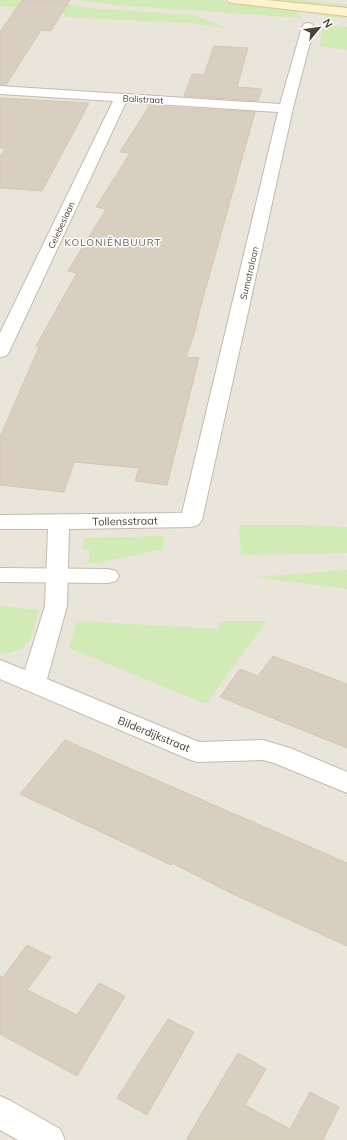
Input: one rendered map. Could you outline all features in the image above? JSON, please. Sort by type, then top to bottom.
[{"type":"main road","points":[[233,0],[347,12]]},
{"type":"main road","points":[[318,0],[347,3]]},
{"type":"street","name":"Sumatralaan","points":[[191,520],[286,108],[308,27]]},
{"type":"street","name":"Balistraat","points":[[0,90],[286,108]]},
{"type":"street","name":"Celebeslaan","points":[[0,352],[121,98]]},
{"type":"street","name":"Tollensstraat","points":[[0,522],[191,520]]},
{"type":"street","points":[[33,684],[56,606],[59,522]]},
{"type":"street","points":[[0,575],[108,576]]},
{"type":"street","name":"Bilderdijkstraat","points":[[0,669],[197,752],[263,750],[281,755],[347,783]]},
{"type":"street","points":[[0,1112],[49,1140]]},
{"type":"shaded area","points":[[0,0],[347,0],[347,1140],[0,1140]]},
{"type":"green space","points":[[0,0],[53,0],[86,8],[193,15],[227,28],[187,23],[65,17],[64,12],[0,6]]},
{"type":"green space","points":[[78,0],[217,0],[347,14],[347,18],[327,17],[312,12],[299,11],[297,14],[302,18],[115,5]]},
{"type":"green space","points":[[254,0],[301,0],[347,5],[347,9]]},
{"type":"green space","points":[[329,26],[347,27],[347,50],[319,46],[323,28]]},
{"type":"green space","points":[[239,525],[305,525],[347,527],[347,553],[241,555]]},
{"type":"green space","points":[[163,536],[163,549],[98,563],[88,563],[90,550],[82,549],[84,538]]},
{"type":"green space","points":[[347,570],[347,589],[255,577]]},
{"type":"green space","points":[[0,606],[39,610],[32,635],[25,646],[19,650],[0,654]]},
{"type":"green space","points":[[77,621],[218,629],[220,621],[267,621],[206,704],[69,648]]},
{"type":"building","points":[[22,0],[70,0],[51,31],[41,30],[6,85],[0,85],[0,32]]},
{"type":"building","points":[[214,46],[248,48],[237,87],[262,89],[258,101],[184,96],[192,74],[204,75]]},
{"type":"building","points":[[0,98],[89,103],[42,191],[0,188],[0,157],[5,148],[0,148]]},
{"type":"building","points":[[149,106],[255,112],[195,331],[186,357],[199,358],[167,485],[135,481],[139,468],[74,462],[64,492],[0,485],[0,437],[39,347],[36,346],[77,273],[68,271],[106,209],[96,207],[130,153],[120,152]]},
{"type":"building","points":[[273,656],[347,684],[347,748],[220,697],[240,669],[258,676]]},
{"type":"building","points":[[65,740],[347,863],[347,946],[233,894],[172,863],[171,865],[20,794]]},
{"type":"building","points":[[27,945],[51,957],[27,990],[77,1015],[99,983],[125,996],[77,1076],[0,1034],[0,976],[3,977]]},
{"type":"building","points":[[168,1019],[194,1032],[147,1115],[117,1098]]},
{"type":"building","points":[[238,1053],[266,1069],[245,1105],[290,1129],[310,1092],[339,1107],[323,1140],[186,1140]]},
{"type":"district","name":"KOLONIËNBUURT","points":[[113,242]]}]
